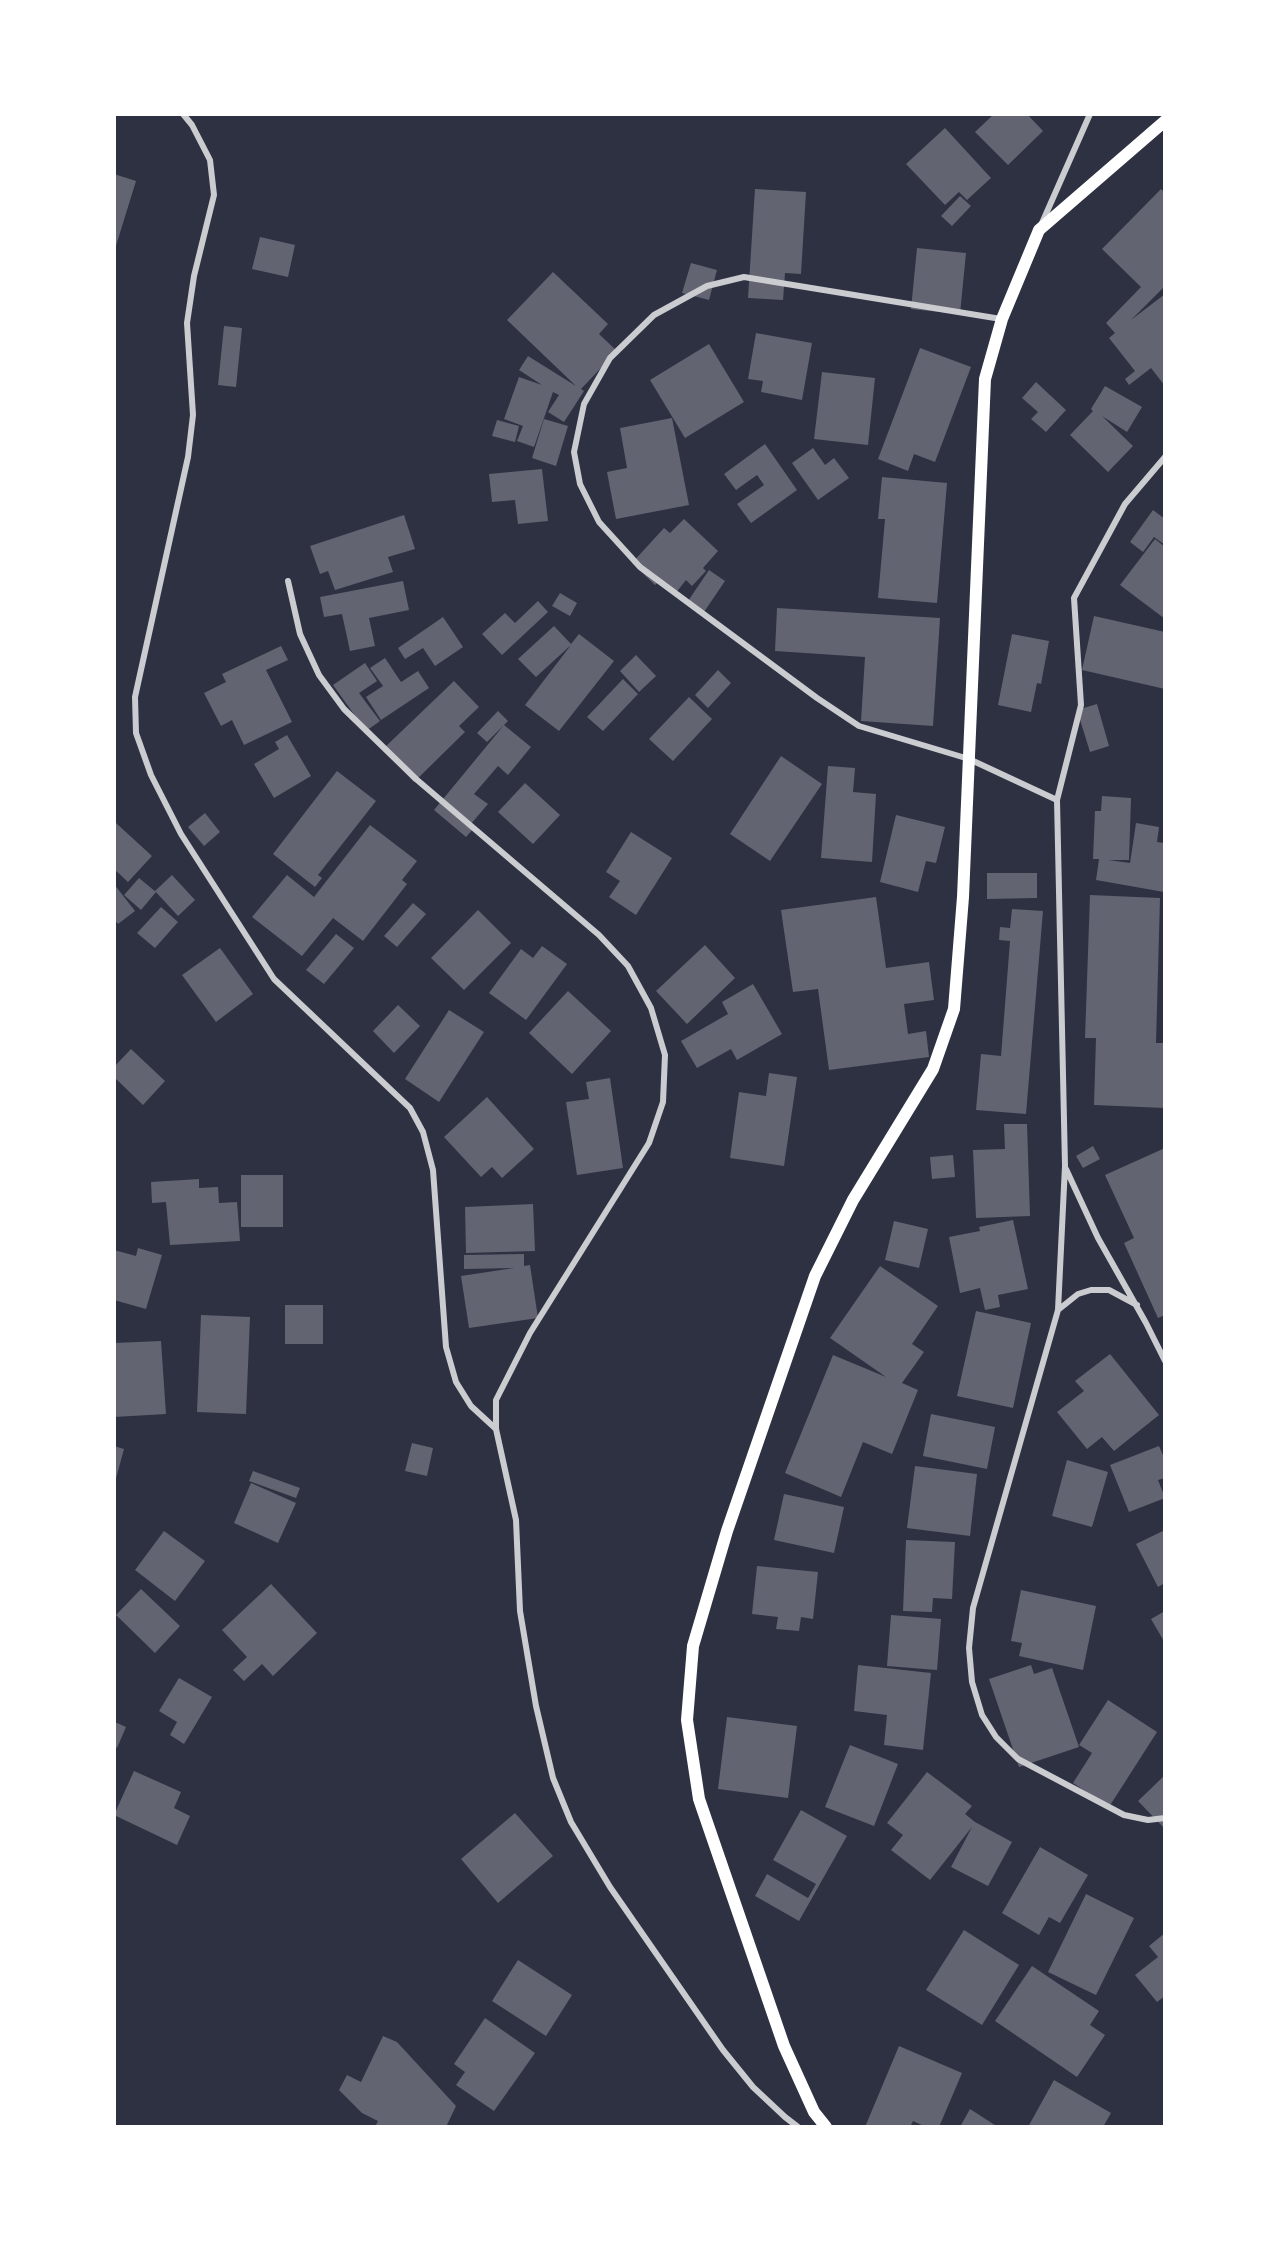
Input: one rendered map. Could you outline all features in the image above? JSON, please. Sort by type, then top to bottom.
[{"type":"main road","points":[[825,2127],[813,2112],[784,2046],[699,1799],[687,1720],[693,1646],[727,1531],[815,1276],[853,1200],[933,1069],[954,1009],[963,897],[984,379],[1002,319],[1039,230],[1165,121]]},
{"type":"street","points":[[183,114],[192,125],[210,160],[214,195],[194,276],[188,323],[193,416],[188,457],[135,697],[136,734],[151,775],[181,834],[274,979],[410,1108],[423,1132],[433,1170],[446,1347],[456,1382],[471,1406],[496,1430]]},
{"type":"street","points":[[1039,230],[1090,114]]},
{"type":"street","points":[[1002,319],[744,277],[707,286],[654,315],[610,358],[584,404],[574,452],[580,484],[600,522],[640,567],[859,726],[969,759],[1057,800]]},
{"type":"street","points":[[1165,457],[1125,504],[1074,598],[1081,705],[1057,800],[1065,1166],[1058,1311],[973,1608],[969,1648],[972,1682],[982,1715],[996,1737],[1018,1759],[1124,1815],[1148,1820],[1165,1818]]},
{"type":"street","points":[[288,582],[300,634],[320,675],[344,710],[416,778],[599,935],[628,966],[651,1008],[665,1055],[663,1102],[649,1143],[530,1333],[496,1400],[496,1430],[516,1520],[520,1611],[536,1706],[553,1778],[571,1822],[610,1887],[723,2050],[753,2086],[798,2127]]},
{"type":"street","points":[[1065,1166],[1098,1238],[1137,1305],[1165,1361]]},
{"type":"street","points":[[1058,1311],[1078,1294],[1091,1290],[1109,1290],[1137,1305]]},
{"type":"building","points":[[994,114],[1027,114],[1043,131],[1008,165],[975,132]]},
{"type":"building","points":[[945,128],[991,178],[967,200],[959,192],[945,205],[906,164]]},
{"type":"building","points":[[114,174],[136,181],[115,249],[114,249]]},
{"type":"building","points":[[755,189],[806,192],[801,274],[785,273],[783,300],[748,298]]},
{"type":"building","points":[[1161,189],[1165,193],[1165,286],[1131,320],[1165,294],[1165,386],[1151,368],[1129,385],[1125,379],[1135,371],[1109,338],[1115,333],[1106,323],[1141,287],[1102,249]]},
{"type":"building","points":[[960,196],[971,206],[952,226],[941,216]]},
{"type":"building","points":[[260,237],[295,245],[288,277],[252,269]]},
{"type":"building","points":[[917,248],[966,253],[960,314],[911,309]]},
{"type":"building","points":[[691,263],[717,270],[709,300],[682,293]]},
{"type":"building","points":[[553,272],[608,324],[599,334],[617,351],[581,389],[584,391],[564,422],[548,412],[559,395],[553,392],[534,447],[517,441],[523,426],[504,419],[519,377],[542,385],[519,370],[528,356],[576,386],[507,320]]},
{"type":"building","points":[[224,326],[242,328],[236,387],[218,385]]},
{"type":"building","points":[[756,333],[812,343],[802,400],[761,392],[763,381],[748,379]]},
{"type":"building","points":[[709,344],[744,402],[685,438],[650,380]]},
{"type":"building","points":[[920,348],[971,367],[935,462],[914,454],[908,471],[878,459]]},
{"type":"building","points":[[822,372],[875,378],[868,445],[814,439]]},
{"type":"building","points":[[1036,382],[1066,410],[1046,432],[1031,419],[1038,412],[1022,398]]},
{"type":"building","points":[[1105,386],[1142,407],[1127,432],[1102,416],[1133,446],[1108,472],[1070,435],[1093,411],[1091,409]]},
{"type":"building","points":[[672,418],[689,505],[616,519],[607,472],[627,468],[620,428]]},
{"type":"building","points":[[544,419],[568,426],[556,466],[532,458]]},
{"type":"building","points":[[497,420],[519,426],[515,442],[492,436]]},
{"type":"building","points":[[765,444],[797,490],[751,523],[737,504],[764,485],[757,475],[736,490],[724,474]]},
{"type":"building","points":[[813,448],[825,465],[834,458],[849,478],[818,500],[792,463]]},
{"type":"building","points":[[542,469],[548,521],[518,524],[515,500],[492,502],[489,474]]},
{"type":"building","points":[[882,477],[947,483],[937,603],[878,598],[885,519],[878,519]]},
{"type":"building","points":[[1153,510],[1165,519],[1165,545],[1154,537],[1143,552],[1130,542]]},
{"type":"building","points":[[404,515],[415,549],[388,557],[393,572],[335,590],[328,571],[320,574],[310,546]]},
{"type":"building","points":[[684,519],[718,551],[703,568],[706,571],[692,586],[686,580],[675,594],[660,580],[655,585],[632,563],[664,528],[670,533]]},
{"type":"building","points":[[1155,539],[1165,547],[1165,619],[1120,585]]},
{"type":"building","points":[[709,570],[725,581],[704,612],[688,601]]},
{"type":"building","points":[[403,581],[409,610],[369,618],[375,646],[350,651],[342,614],[324,617],[320,597]]},
{"type":"building","points":[[560,593],[577,603],[570,616],[552,606]]},
{"type":"building","points":[[538,601],[548,612],[502,655],[482,634],[505,613],[515,623]]},
{"type":"building","points":[[777,608],[940,618],[933,726],[861,721],[865,657],[775,651]]},
{"type":"building","points":[[1094,616],[1165,632],[1165,689],[1082,670]]},
{"type":"building","points":[[443,617],[463,647],[435,666],[423,648],[405,659],[398,648]]},
{"type":"building","points":[[554,626],[571,644],[579,634],[614,661],[559,731],[525,705],[571,645],[536,677],[518,659]]},
{"type":"building","points":[[1012,634],[1049,641],[1041,684],[1037,683],[1031,712],[998,705]]},
{"type":"building","points":[[281,646],[288,660],[266,670],[292,722],[244,745],[232,720],[221,726],[204,693],[226,682],[222,674]]},
{"type":"building","points":[[636,655],[656,676],[639,692],[620,671]]},
{"type":"building","points":[[385,658],[401,682],[418,671],[429,688],[381,720],[366,697],[383,686],[370,668]]},
{"type":"building","points":[[365,663],[377,681],[359,693],[380,721],[366,731],[333,685]]},
{"type":"building","points":[[718,670],[731,683],[708,708],[695,695]]},
{"type":"building","points":[[623,679],[638,694],[603,731],[587,717]]},
{"type":"building","points":[[454,681],[479,707],[459,726],[465,732],[414,782],[383,749]]},
{"type":"building","points":[[689,697],[712,719],[673,761],[649,739]]},
{"type":"building","points":[[1097,704],[1109,746],[1090,752],[1077,710]]},
{"type":"building","points":[[498,711],[508,721],[487,742],[477,733]]},
{"type":"building","points":[[504,725],[531,747],[508,775],[498,766],[474,794],[488,804],[470,825],[474,828],[466,837],[434,810]]},
{"type":"building","points":[[287,735],[311,776],[274,798],[254,764],[279,749],[275,742]]},
{"type":"building","points":[[781,756],[822,784],[770,861],[730,834]]},
{"type":"building","points":[[828,766],[855,768],[853,792],[876,794],[872,862],[821,858]]},
{"type":"building","points":[[337,771],[376,801],[318,875],[322,878],[315,887],[273,854]]},
{"type":"building","points":[[525,783],[560,815],[533,844],[498,812]]},
{"type":"building","points":[[1102,796],[1131,798],[1129,860],[1108,860],[1130,863],[1136,823],[1159,827],[1157,842],[1165,843],[1164,892],[1096,880],[1099,859],[1093,859],[1095,811],[1101,811]]},
{"type":"building","points":[[205,813],[220,832],[204,846],[188,827]]},
{"type":"building","points":[[896,815],[945,827],[936,863],[926,861],[918,892],[880,882]]},
{"type":"building","points":[[116,823],[152,856],[128,882],[114,869],[114,826]]},
{"type":"building","points":[[370,825],[417,861],[402,880],[407,884],[363,941],[333,918],[302,956],[252,917],[287,875],[314,897]]},
{"type":"building","points":[[631,832],[672,858],[636,915],[609,897],[620,881],[606,872]]},
{"type":"building","points":[[987,873],[1037,873],[1037,898],[987,899]]},
{"type":"building","points":[[172,875],[195,900],[178,916],[155,891]]},
{"type":"building","points":[[139,878],[156,892],[141,910],[124,895]]},
{"type":"building","points":[[114,884],[135,911],[118,924],[114,919]]},
{"type":"building","points":[[1090,895],[1160,898],[1156,1043],[1165,1043],[1165,1108],[1094,1105],[1096,1038],[1085,1038]]},
{"type":"building","points":[[876,897],[886,968],[929,962],[934,1000],[904,1004],[908,1034],[926,1031],[929,1057],[829,1070],[818,989],[793,992],[781,910]]},
{"type":"building","points":[[413,903],[426,914],[397,947],[384,936]]},
{"type":"building","points":[[161,907],[178,922],[155,948],[137,933]]},
{"type":"building","points":[[1012,909],[1043,911],[1026,1114],[976,1110],[981,1054],[1001,1056],[1010,941],[999,940],[1000,927],[1010,928]]},
{"type":"building","points":[[478,910],[511,943],[464,990],[431,958]]},
{"type":"building","points":[[336,934],[354,948],[324,984],[306,970]]},
{"type":"building","points":[[705,945],[735,978],[687,1024],[656,991]]},
{"type":"building","points":[[542,946],[567,964],[526,1020],[489,993],[521,949],[533,958]]},
{"type":"building","points":[[220,948],[253,994],[216,1022],[182,975]]},
{"type":"building","points":[[753,984],[782,1034],[737,1060],[731,1049],[697,1068],[681,1041],[728,1014],[722,1002]]},
{"type":"building","points":[[568,991],[611,1031],[572,1074],[529,1033]]},
{"type":"building","points":[[398,1005],[420,1026],[394,1053],[373,1031]]},
{"type":"building","points":[[449,1010],[484,1032],[439,1102],[405,1079]]},
{"type":"building","points":[[131,1049],[165,1081],[143,1105],[114,1077],[114,1067]]},
{"type":"building","points":[[769,1073],[797,1077],[784,1166],[730,1158],[739,1092],[766,1096]]},
{"type":"building","points":[[610,1078],[623,1168],[577,1175],[566,1102],[589,1099],[586,1082]]},
{"type":"building","points":[[487,1097],[534,1149],[502,1178],[492,1167],[481,1177],[444,1137]]},
{"type":"building","points":[[1004,1124],[1027,1124],[1030,1216],[976,1218],[973,1150],[1005,1149]]},
{"type":"building","points":[[1093,1146],[1100,1159],[1083,1168],[1076,1156]]},
{"type":"building","points":[[1165,1148],[1165,1315],[1158,1318],[1124,1243],[1134,1238],[1105,1175]]},
{"type":"building","points":[[953,1155],[955,1177],[932,1179],[930,1157]]},
{"type":"building","points":[[241,1175],[283,1175],[283,1227],[241,1227]]},
{"type":"building","points":[[199,1179],[199,1188],[218,1187],[219,1203],[237,1202],[240,1241],[170,1245],[166,1202],[152,1203],[151,1182]]},
{"type":"building","points":[[533,1204],[535,1251],[466,1253],[465,1207]]},
{"type":"building","points":[[1013,1220],[1028,1289],[998,1295],[1000,1307],[985,1310],[980,1288],[960,1293],[949,1237],[980,1231],[979,1227]]},
{"type":"building","points":[[894,1221],[928,1229],[919,1268],[885,1260]]},
{"type":"building","points":[[138,1248],[162,1255],[146,1309],[114,1300],[114,1250],[136,1256]]},
{"type":"building","points":[[524,1254],[524,1266],[530,1265],[538,1318],[469,1328],[461,1276],[514,1268],[464,1269],[464,1255]]},
{"type":"building","points":[[880,1266],[938,1306],[912,1344],[924,1352],[902,1383],[918,1390],[892,1454],[863,1442],[841,1497],[785,1473],[833,1355],[886,1377],[830,1338]]},
{"type":"building","points":[[285,1305],[323,1305],[323,1344],[285,1344]]},
{"type":"building","points":[[976,1311],[1031,1323],[1013,1408],[957,1396]]},
{"type":"building","points":[[201,1315],[250,1317],[246,1414],[197,1412]]},
{"type":"building","points":[[161,1341],[166,1414],[114,1417],[114,1343]]},
{"type":"building","points":[[1110,1354],[1159,1415],[1114,1451],[1102,1437],[1087,1449],[1057,1412],[1084,1391],[1075,1381]]},
{"type":"building","points":[[931,1414],[995,1427],[987,1469],[923,1456]]},
{"type":"building","points":[[412,1443],[433,1448],[427,1476],[405,1471]]},
{"type":"building","points":[[114,1446],[124,1449],[115,1482],[114,1482]]},
{"type":"building","points":[[1159,1446],[1165,1460],[1165,1478],[1158,1480],[1165,1498],[1129,1512],[1110,1465]]},
{"type":"building","points":[[1067,1460],[1108,1472],[1092,1527],[1052,1516]]},
{"type":"building","points":[[915,1466],[977,1474],[970,1536],[907,1528]]},
{"type":"building","points":[[253,1471],[300,1488],[296,1498],[249,1481]]},
{"type":"building","points":[[251,1483],[296,1503],[278,1543],[234,1523]]},
{"type":"building","points":[[784,1494],[844,1507],[834,1553],[774,1540]]},
{"type":"building","points":[[1165,1530],[1165,1583],[1158,1587],[1136,1544]]},
{"type":"building","points":[[164,1531],[205,1561],[175,1601],[135,1570]]},
{"type":"building","points":[[906,1540],[955,1542],[952,1599],[933,1598],[932,1612],[903,1611]]},
{"type":"building","points":[[757,1566],[818,1572],[813,1619],[801,1617],[799,1631],[776,1629],[778,1617],[752,1614]]},
{"type":"building","points":[[271,1584],[317,1633],[273,1676],[262,1664],[244,1681],[233,1670],[247,1657],[222,1630]]},
{"type":"building","points":[[141,1589],[180,1626],[155,1653],[116,1615]]},
{"type":"building","points":[[1021,1590],[1096,1606],[1083,1670],[1019,1656],[1022,1643],[1011,1641]]},
{"type":"building","points":[[1165,1611],[1165,1643],[1151,1619]]},
{"type":"building","points":[[891,1615],[941,1619],[937,1670],[887,1666]]},
{"type":"building","points":[[858,1665],[931,1673],[923,1750],[884,1745],[887,1715],[854,1711]]},
{"type":"building","points":[[1031,1665],[1034,1674],[1052,1668],[1079,1747],[1019,1767],[989,1679]]},
{"type":"building","points":[[179,1678],[212,1697],[184,1744],[170,1735],[177,1722],[159,1711]]},
{"type":"building","points":[[1108,1700],[1157,1732],[1109,1807],[1073,1783],[1092,1753],[1079,1745]]},
{"type":"building","points":[[727,1717],[797,1726],[788,1798],[718,1789]]},
{"type":"building","points":[[115,1722],[126,1727],[117,1748],[114,1746]]},
{"type":"building","points":[[850,1745],[898,1764],[874,1826],[825,1807]]},
{"type":"building","points":[[134,1771],[181,1792],[174,1808],[190,1816],[177,1845],[114,1815]]},
{"type":"building","points":[[927,1772],[972,1806],[965,1814],[1012,1842],[988,1886],[951,1867],[972,1827],[930,1880],[891,1850],[903,1835],[887,1823]]},
{"type":"building","points":[[1165,1775],[1165,1829],[1138,1801]]},
{"type":"building","points":[[801,1810],[847,1836],[799,1921],[755,1896],[767,1874],[808,1898],[816,1884],[773,1860]]},
{"type":"building","points":[[515,1813],[553,1856],[498,1903],[461,1859]]},
{"type":"building","points":[[1040,1847],[1088,1875],[1060,1923],[1049,1917],[1039,1935],[1002,1913]]},
{"type":"building","points":[[1086,1894],[1134,1918],[1096,1995],[1048,1972]]},
{"type":"building","points":[[964,1930],[1019,1965],[982,2025],[926,1990]]},
{"type":"building","points":[[1165,1933],[1165,1996],[1157,2002],[1135,1975],[1158,1957],[1149,1946]]},
{"type":"building","points":[[518,1960],[572,1995],[546,2036],[492,2001]]},
{"type":"building","points":[[1032,1966],[1099,2011],[1090,2025],[1105,2035],[1077,2077],[995,2021]]},
{"type":"building","points":[[485,2018],[535,2053],[494,2111],[456,2085],[465,2072],[454,2064]]},
{"type":"building","points":[[383,2036],[397,2042],[456,2106],[446,2127],[375,2127],[378,2121],[362,2113],[339,2090],[347,2075],[361,2082]]},
{"type":"building","points":[[899,2046],[962,2073],[939,2127],[926,2127],[913,2121],[910,2127],[865,2127]]},
{"type":"building","points":[[1054,2080],[1111,2113],[1103,2127],[1028,2127]]},
{"type":"building","points":[[970,2109],[998,2127],[960,2127]]}]
